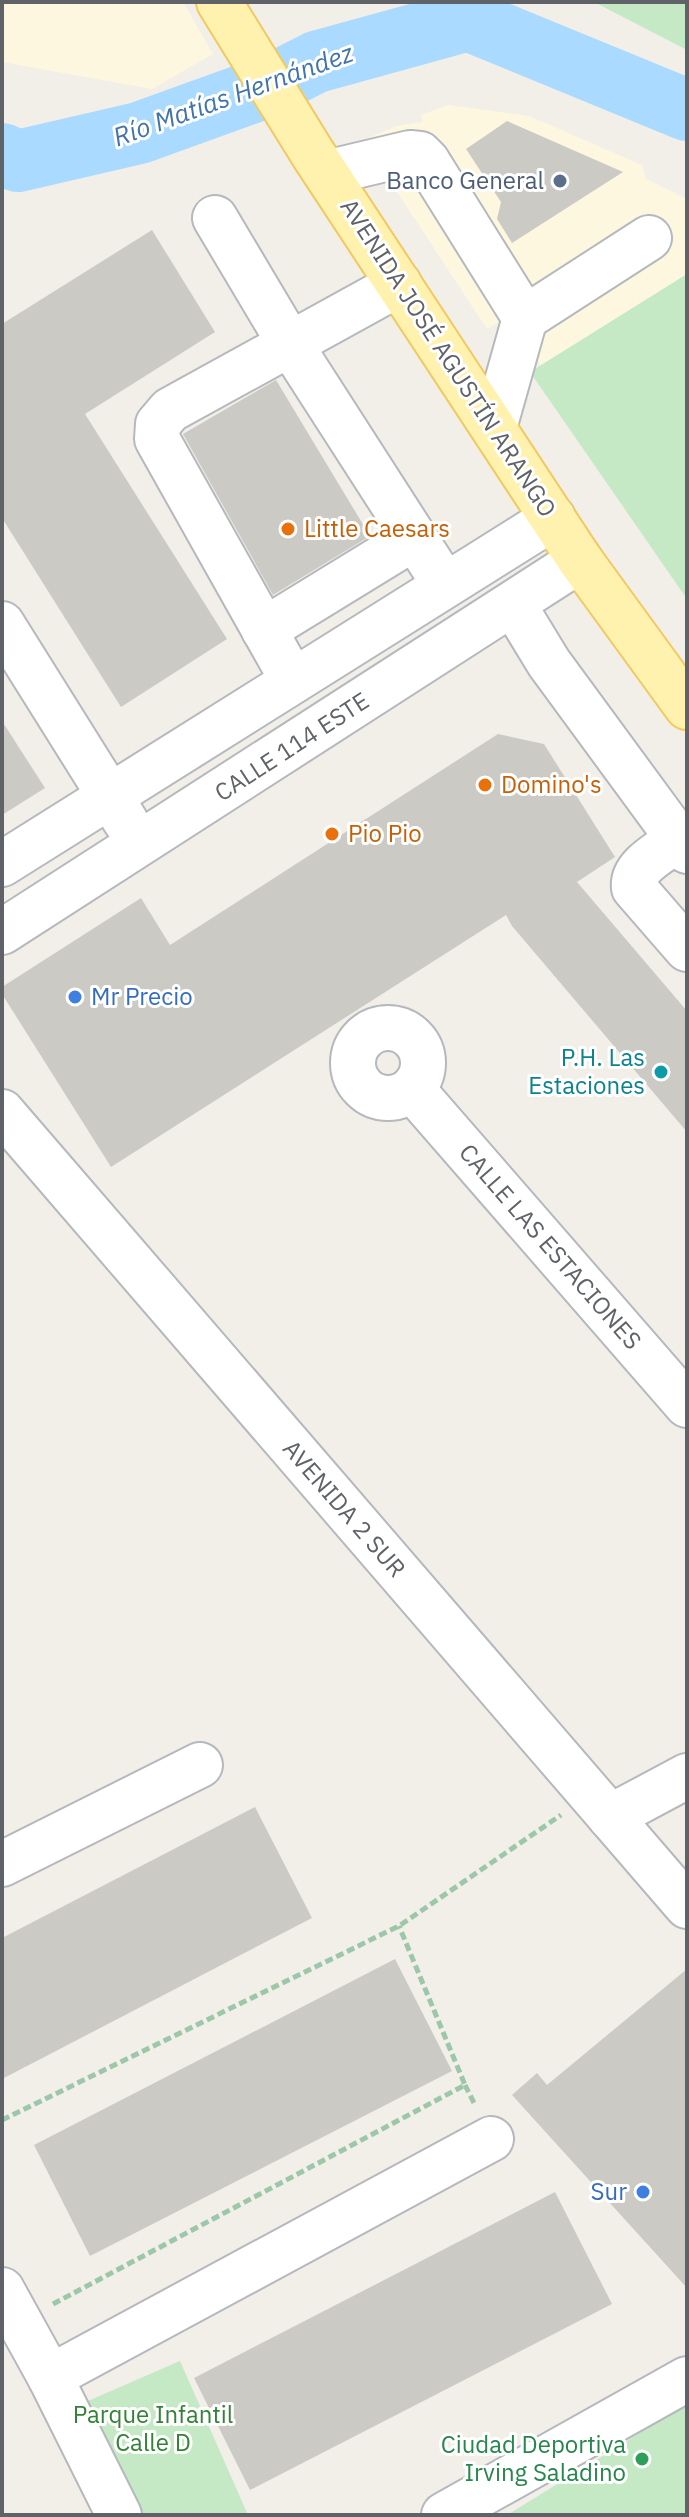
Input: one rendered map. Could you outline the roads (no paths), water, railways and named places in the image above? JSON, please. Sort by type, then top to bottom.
[{"type":"main road","name":"AVENIDA JOSÉ AGUSTÍN ARANGO","points":[[228,16],[319,163],[580,560],[687,707]]},
{"type":"street","points":[[319,163],[420,154],[525,318]]},
{"type":"street","points":[[215,218],[290,344],[445,585]]},
{"type":"street","points":[[494,428],[525,318],[649,238]]},
{"type":"street","points":[[293,681],[157,439],[158,424],[170,410],[399,284]]},
{"type":"street","points":[[2,864],[553,518]]},
{"type":"street","points":[[264,630],[414,538]]},
{"type":"street","name":"CALLE 114 ESTE","points":[[2,932],[580,560]]},
{"type":"street","points":[[513,604],[549,663],[682,846],[637,871],[633,879],[634,888],[687,949]]},
{"type":"street","points":[[2,624],[140,845]]},
{"type":"street","name":"CALLE LAS ESTACIONES","points":[[412,1089],[687,1405]]},
{"type":"street","name":"AVENIDA 2 SUR","points":[[2,1112],[687,1906]]},
{"type":"street","points":[[2,1864],[200,1765]]},
{"type":"street","points":[[598,1803],[687,1776]]},
{"type":"street","points":[[50,2377],[491,2139]]},
{"type":"street","points":[[11,2306],[119,2515]]},
{"type":"street","points":[[444,2515],[687,2379]]},
{"type":"waterway","name":"Río Matías Hernández","points":[[2,154],[18,161],[139,133],[269,86],[316,62],[468,20],[687,110]]},
{"type":"place","name":"Banco General","points":[[560,181]]},
{"type":"place","name":"Little Caesars","points":[[288,529]]},
{"type":"place","name":"Domino's","points":[[485,785]]},
{"type":"place","name":"Pio Pio","points":[[332,834]]},
{"type":"place","name":"Mr Precio","points":[[75,997]]},
{"type":"place","name":"P.H. Las Estaciones","points":[[661,1072]]},
{"type":"place","name":"Sur","points":[[643,2192]]},
{"type":"place","name":"Ciudad Deportiva Irving Saladino","points":[[642,2459]]},
{"type":"park label","name":"Parque Infantil Calle D","points":[[153,2429]]}]
